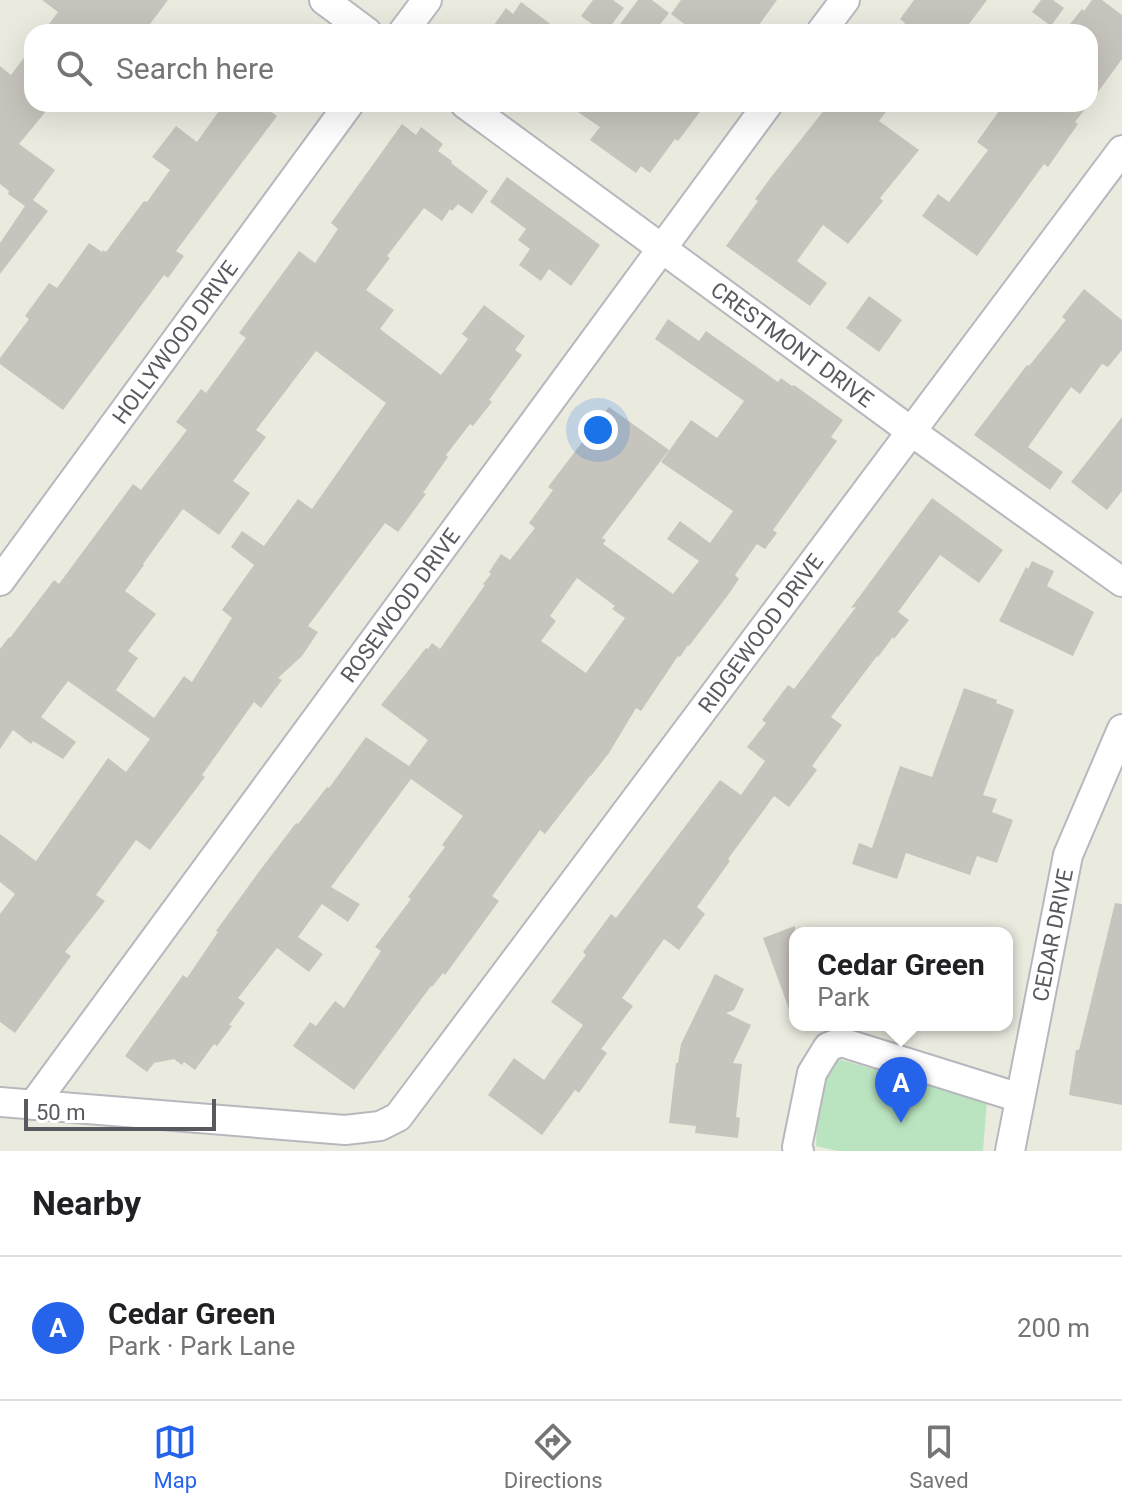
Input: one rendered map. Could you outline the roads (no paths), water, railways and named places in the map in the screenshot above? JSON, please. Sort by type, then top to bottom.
[{"type":"street","points":[[324,0],[356,24]]},
{"type":"street","points":[[409,24],[427,0]]},
{"type":"street","points":[[827,24],[845,0]]},
{"type":"street","name":"HOLLYWOOD DRIVE","points":[[0,581],[343,112]]},
{"type":"street","name":"CRESTMONT DRIVE","points":[[476,112],[1122,582]]},
{"type":"street","name":"ROSEWOOD DRIVE","points":[[33,1105],[762,112]]},
{"type":"street","name":"RIDGEWOOD DRIVE","points":[[33,1105],[345,1130],[380,1126],[398,1117],[1122,150]]},
{"type":"street","name":"CEDAR DRIVE","points":[[1010,1151],[1068,855],[1122,729]]},
{"type":"street","points":[[799,1151],[797,1147],[812,1073],[828,1047],[841,1042],[1020,1098]]},
{"type":"street","points":[[0,1102],[33,1105]]},
{"type":"place","name":"Cedar Green","points":[[901,1123]]}]
